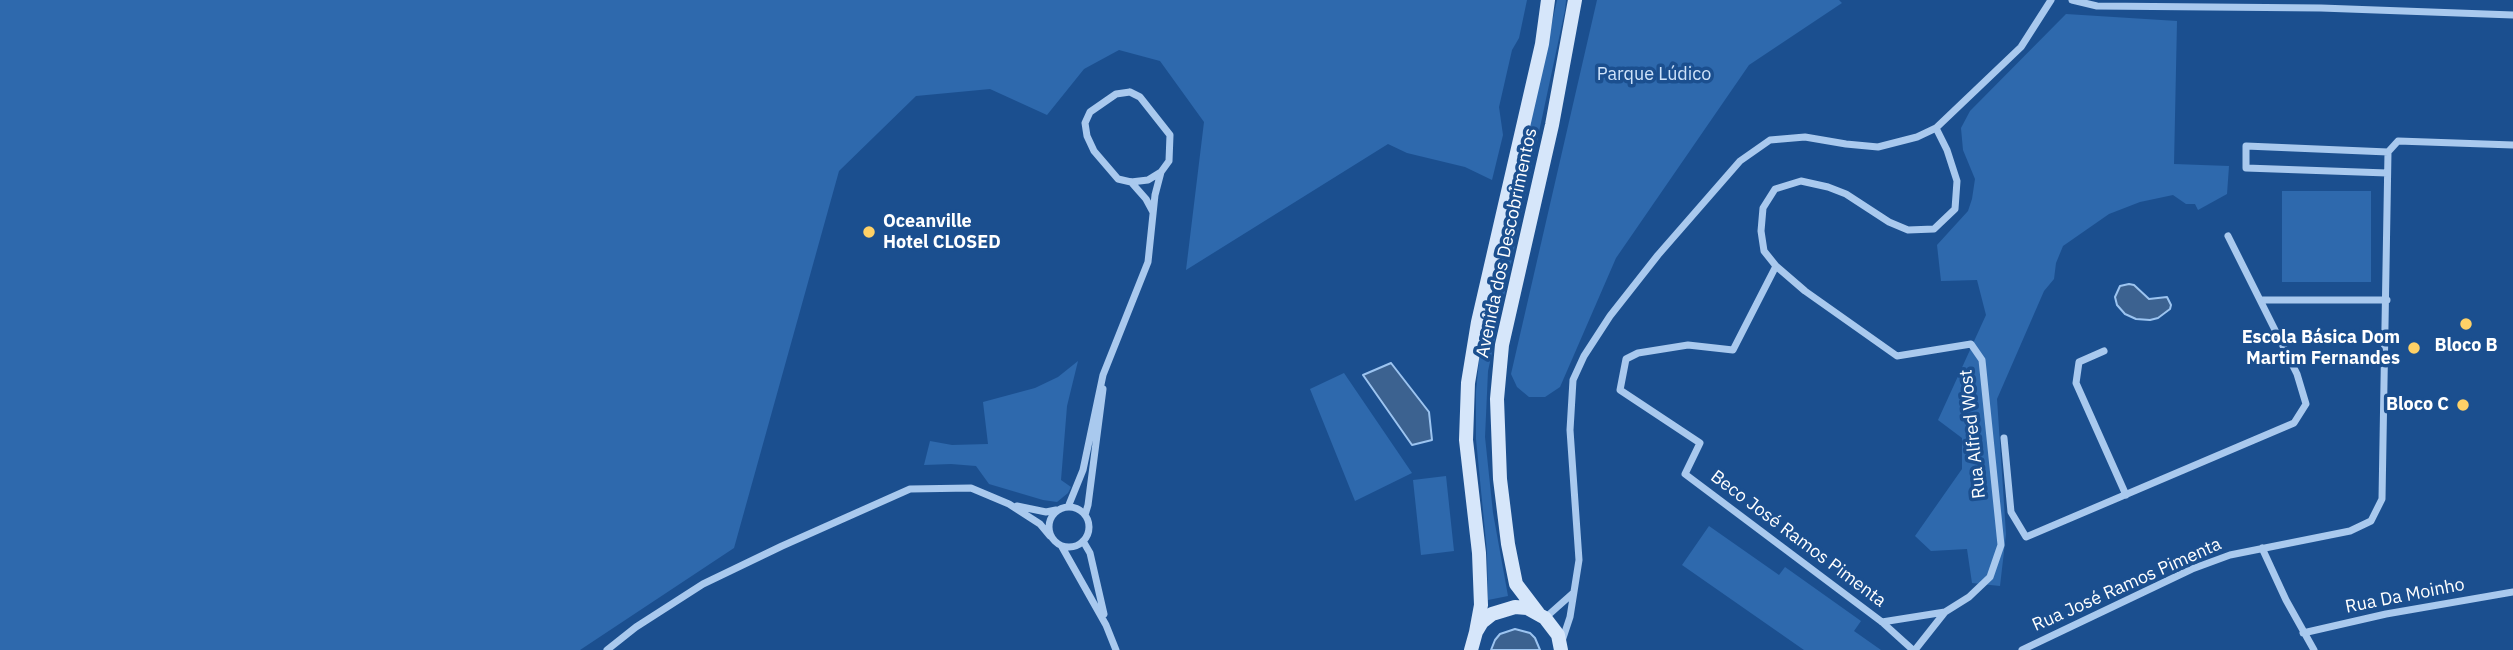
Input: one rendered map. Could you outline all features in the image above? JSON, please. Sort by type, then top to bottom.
[{"type":"main road","name":"Avenida dos Descobrimentos","points":[[1471,644],[1481,605],[1479,553],[1466,440],[1468,383],[1478,322],[1542,44],[1548,0]]},
{"type":"main road","name":"Avenida dos Descobrimentos","points":[[1561,648],[1558,635],[1517,584],[1508,544],[1500,479],[1497,399],[1502,345],[1552,125],[1574,0]]},
{"type":"main road","points":[[1471,644],[1482,622],[1503,609],[1515,607],[1542,615]]},
{"type":"street","points":[[1561,648],[1578,578],[1570,430],[1573,380],[1584,356],[1610,316],[1658,255],[1740,161],[1770,140],[1805,137],[1878,146],[1936,128],[2021,47],[2051,0]]},
{"type":"street","points":[[2072,0],[2097,6],[2321,4],[2513,15]]},
{"type":"street","points":[[1130,92],[1140,97],[1170,135],[1169,161],[1161,172],[1148,180],[1131,182],[1118,179],[1087,136],[1085,123],[1090,112],[1116,94],[1130,92]]},
{"type":"street","name":"Rua Alfred Wost","points":[[1882,622],[1945,612],[1969,597],[1990,577],[2001,545],[1982,360],[1971,344],[1897,356],[1805,291],[1776,267],[1764,251],[1761,231],[1763,208],[1775,189],[1801,181],[1846,194],[1889,222],[1908,230],[1934,229],[1955,209],[1957,181],[1947,150],[1936,128]]},
{"type":"street","points":[[2387,173],[2246,168],[2246,146],[2388,152],[2398,141],[2513,145]]},
{"type":"street","name":"Rua José Ramos Pimenta","points":[[2022,650],[2192,569],[2230,555],[2350,531],[2371,521],[2382,499],[2388,152]]},
{"type":"street","points":[[1051,536],[1049,523],[1052,517],[1065,508],[1083,470],[1103,375],[1148,262],[1153,212],[1161,172]]},
{"type":"street","points":[[1131,182],[1153,212]]},
{"type":"street","points":[[2004,438],[2011,512],[2026,537],[2294,423],[2306,404],[2297,374],[2228,236]]},
{"type":"street","name":"Beco José Ramos Pimenta","points":[[1776,267],[1733,350],[1688,345],[1638,354],[1626,359],[1620,390],[1700,443],[1685,474],[1882,622],[1914,650]]},
{"type":"street","points":[[2261,300],[2387,300]]},
{"type":"street","points":[[2104,351],[2079,362],[2076,383],[2126,495]]},
{"type":"street","points":[[1062,546],[1073,547],[1083,541],[1089,531],[1085,515],[1102,401],[1103,375]]},
{"type":"street","points":[[607,650],[636,627],[703,584],[910,489],[971,488],[1009,504],[1040,524],[1062,546],[1106,625],[1116,650]]},
{"type":"street","points":[[1009,504],[1046,512],[1074,508],[1085,515]]},
{"type":"street","points":[[1083,541],[1090,553],[1106,625]]},
{"type":"street","points":[[2262,548],[2314,650]]},
{"type":"street","name":"Rua Da Moinho","points":[[2303,633],[2386,614],[2513,592]]},
{"type":"street","points":[[1542,615],[1572,594]]},
{"type":"street","points":[[1914,650],[1945,612]]},
{"type":"green space","points":[[0,0],[1527,0],[1499,107],[1503,135],[1492,180],[1465,167],[1407,153],[1388,144],[1186,270],[1204,122],[1160,61],[1119,50],[1084,69],[1047,115],[990,89],[916,96],[839,171],[734,548],[580,650],[0,650]]},
{"type":"green space","points":[[1557,0],[1566,0],[1565,10],[1488,371],[1485,437],[1493,513],[1508,596],[1488,600],[1487,552],[1476,439],[1476,391],[1480,351]]},
{"type":"green space","name":"Parque Lúdico","points":[[1597,0],[1839,0],[1842,3],[1749,65],[1616,258],[1560,387],[1545,397],[1529,397],[1517,387],[1511,374]]},
{"type":"green space","points":[[2066,14],[2177,21],[2174,164],[2229,166],[2227,194],[2198,210],[2195,204],[2186,204],[2173,195],[2140,202],[2109,214],[2063,246],[2056,263],[2054,279],[2044,291],[1997,399],[2006,534],[2000,586],[1972,583],[1967,549],[1931,551],[1915,536],[1962,469],[1962,438],[1938,420],[1986,315],[1977,280],[1941,281],[1937,245],[1968,211],[1972,199],[1975,179],[1963,150],[1961,128],[1970,111]]},
{"type":"green space","points":[[2282,191],[2371,191],[2371,282],[2282,282]]},
{"type":"green space","points":[[1078,361],[1067,406],[1061,480],[1071,487],[1057,502],[989,484],[976,466],[924,465],[930,441],[952,445],[988,444],[983,402],[1035,388],[1058,377]]},
{"type":"green space","points":[[1344,373],[1412,473],[1355,501],[1310,389]]},
{"type":"green space","points":[[1446,476],[1454,551],[1421,555],[1413,480]]},
{"type":"green space","points":[[1709,526],[1779,575],[1785,567],[1861,621],[1854,631],[1881,650],[1804,650],[1682,565]]},
{"type":"shaded area","points":[[2134,285],[2149,299],[2167,297],[2170,309],[2158,318],[2150,320],[2136,319],[2125,314],[2117,305],[2115,297],[2120,286]]},
{"type":"shaded area","points":[[1391,363],[1429,412],[1432,440],[1412,445],[1363,375]]},
{"type":"shaded area","points":[[1515,629],[1530,633],[1540,650],[1491,650],[1500,634]]},
{"type":"place","name":"Oceanville Hotel CLOSED","points":[[869,232]]},
{"type":"place","name":"Bloco B","points":[[2466,324]]},
{"type":"place","name":"Escola Básica Dom Martim Fernandes","points":[[2414,348]]},
{"type":"place","name":"Bloco C","points":[[2463,405]]}]
